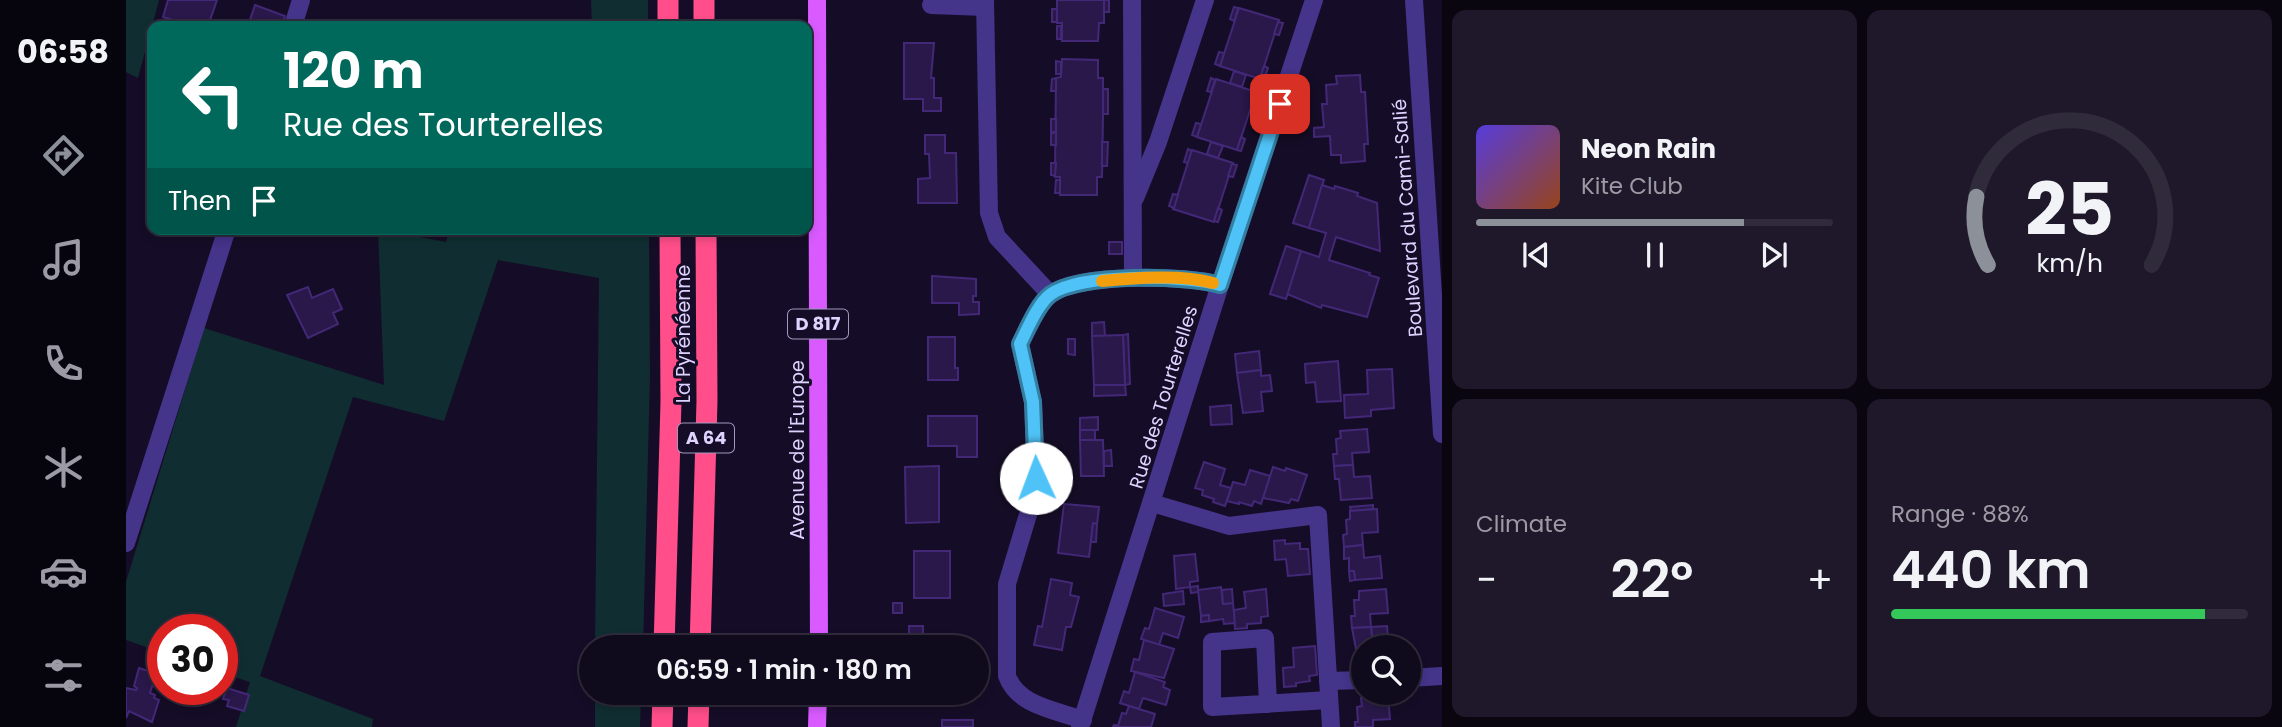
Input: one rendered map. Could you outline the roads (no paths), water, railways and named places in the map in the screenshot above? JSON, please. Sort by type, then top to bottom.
[{"type":"highway","points":[[668,0],[668,21]]},
{"type":"highway","points":[[704,0],[704,21]]},
{"type":"highway","name":"La Pyrénéenne","points":[[664,635],[671,402],[670,235]]},
{"type":"highway","name":"La Pyrénéenne","points":[[700,635],[707,401],[706,235]]},
{"type":"highway","points":[[662,727],[663,705]]},
{"type":"highway","points":[[698,727],[699,705]]},
{"type":"main road","name":"Avenue de l'Europe","points":[[817,0],[819,635]]},
{"type":"main road","points":[[817,727],[818,705]]},
{"type":"street","points":[[295,21],[302,0]]},
{"type":"street","points":[[1132,0],[1133,278]]},
{"type":"street","points":[[1133,204],[1158,142],[1205,0]]},
{"type":"street","name":"Rue des Tourterelles","points":[[1082,723],[1220,285],[1314,0]]},
{"type":"street","name":"Boulevard du Cami-Salié","points":[[1414,0],[1442,434]]},
{"type":"street","points":[[931,5],[985,4],[989,213],[997,237],[1050,294]]},
{"type":"street","points":[[126,543],[225,235]]},
{"type":"street","points":[[1082,723],[1025,700],[1011,687],[1007,676],[1007,584],[1036,478],[1033,402],[1020,344],[1050,294],[1078,282],[1133,278],[1203,280],[1220,285]]},
{"type":"street","points":[[1152,503],[1229,526],[1318,515],[1331,727]]},
{"type":"street","points":[[1268,704],[1265,638],[1212,642],[1212,708],[1329,700]]},
{"type":"street","points":[[1421,677],[1442,676]]},
{"type":"street","points":[[1328,681],[1351,680]]}]
